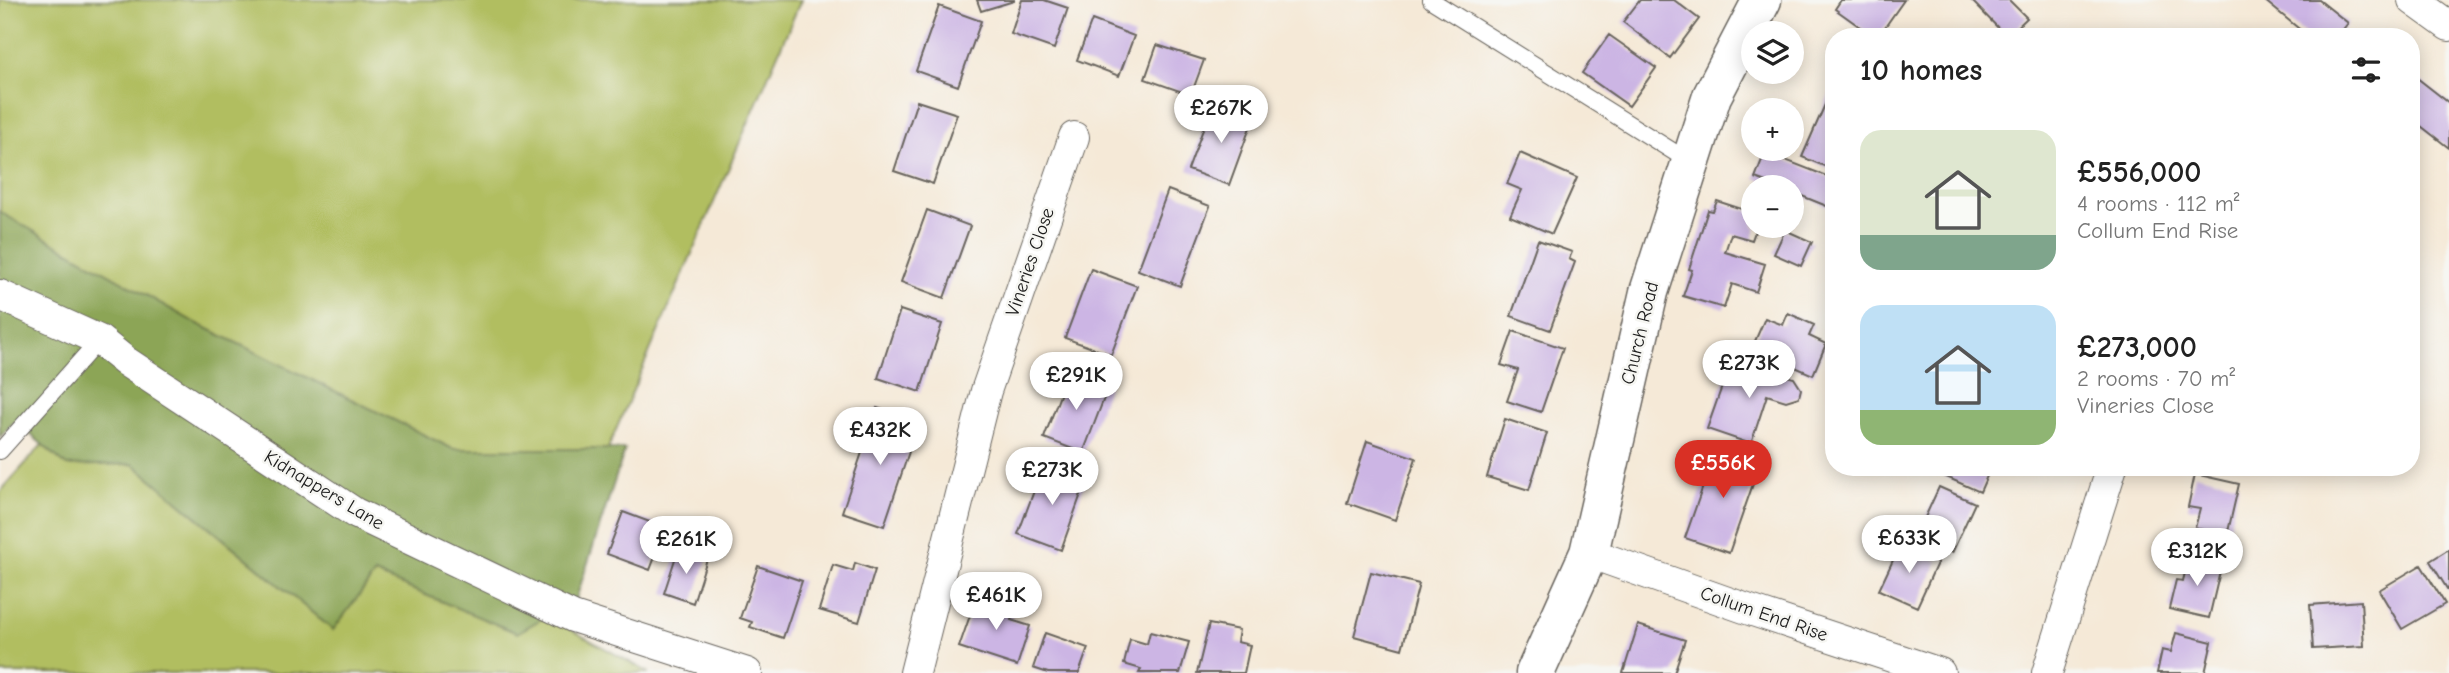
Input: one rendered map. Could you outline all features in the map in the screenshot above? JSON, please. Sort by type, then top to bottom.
[{"type":"street","name":"Church Road","points":[[1535,673],[1589,553],[1649,292],[1712,96],[1762,0]]},
{"type":"street","points":[[2413,0],[2449,26]]},
{"type":"street","name":"Vineries Close","points":[[915,673],[986,391],[1074,136]]},
{"type":"street","name":"Kidnappers Lane","points":[[0,295],[99,340],[125,361],[355,513],[573,617],[747,673]]},
{"type":"street","points":[[2047,673],[2109,476]]},
{"type":"street","name":"Collum End Rise","points":[[1589,553],[1940,673]]},
{"type":"lane","points":[[1431,0],[1690,162]]},
{"type":"lane","points":[[0,451],[99,340]]},
{"type":"green space","points":[[0,0],[801,0],[560,560],[0,375]]},
{"type":"green space","points":[[0,212],[192,321],[453,449],[625,449],[576,599],[517,633],[375,574],[333,630],[133,464],[67,466],[15,421],[0,437]]},
{"type":"green space","points":[[106,373],[648,673],[0,673],[0,492]]},
{"type":"building","points":[[977,0],[1014,0],[1014,1],[981,11]]},
{"type":"building","points":[[1022,0],[1044,0],[1068,8],[1054,49],[1011,34]]},
{"type":"building","points":[[1640,0],[1674,0],[1699,19],[1670,58],[1623,22]]},
{"type":"building","points":[[1841,0],[1904,0],[1884,28],[1861,28],[1835,9]]},
{"type":"building","points":[[1971,0],[2009,0],[2027,18],[2016,28],[1998,28]]},
{"type":"building","points":[[2264,0],[2319,0],[2348,23],[2344,28],[2298,28]]},
{"type":"building","points":[[939,6],[981,21],[958,86],[916,71]]},
{"type":"building","points":[[1092,20],[1134,36],[1119,76],[1077,60]]},
{"type":"building","points":[[1609,35],[1656,68],[1629,106],[1582,73]]},
{"type":"building","points":[[1157,45],[1204,60],[1191,95],[1145,79]]},
{"type":"building","points":[[2420,80],[2449,103],[2449,148],[2420,125]]},
{"type":"building","points":[[917,101],[957,114],[933,184],[894,171]]},
{"type":"building","points":[[1212,105],[1253,119],[1229,185],[1188,170]]},
{"type":"building","points":[[1825,105],[1825,166],[1804,158],[1804,152]]},
{"type":"building","points":[[1520,153],[1577,178],[1552,234],[1510,216],[1522,190],[1507,184]]},
{"type":"building","points":[[1762,161],[1788,161],[1825,175],[1825,205],[1804,197],[1804,175],[1756,175]]},
{"type":"building","points":[[1168,190],[1210,206],[1180,286],[1138,270]]},
{"type":"building","points":[[1717,201],[1741,209],[1741,237],[1731,234],[1725,252],[1765,264],[1756,292],[1732,284],[1724,308],[1683,296],[1708,210],[1713,211]]},
{"type":"building","points":[[927,210],[970,226],[944,298],[901,282]]},
{"type":"building","points":[[1781,238],[1803,238],[1812,242],[1801,266],[1774,254]]},
{"type":"building","points":[[1538,240],[1572,252],[1569,259],[1575,262],[1550,330],[1511,316]]},
{"type":"building","points":[[1091,269],[1137,286],[1111,355],[1065,338]]},
{"type":"building","points":[[900,310],[942,324],[920,392],[878,378]]},
{"type":"building","points":[[1788,313],[1814,325],[1809,336],[1825,344],[1825,346],[1813,375],[1752,348],[1765,318],[1783,325]]},
{"type":"building","points":[[1513,331],[1563,348],[1541,412],[1507,401],[1518,370],[1501,365]]},
{"type":"building","points":[[1750,359],[1794,378],[1801,389],[1799,397],[1786,401],[1767,395],[1751,444],[1707,429],[1726,375],[1743,381]]},
{"type":"building","points":[[1069,371],[1109,385],[1083,453],[1044,438]]},
{"type":"building","points":[[877,408],[919,422],[884,526],[842,512]]},
{"type":"building","points":[[1505,419],[1547,433],[1529,490],[1487,477]]},
{"type":"building","points":[[1367,441],[1416,458],[1395,520],[1347,503]]},
{"type":"building","points":[[1717,446],[1761,461],[1729,553],[1685,538]]},
{"type":"building","points":[[1044,464],[1086,480],[1061,550],[1018,534]]},
{"type":"building","points":[[1944,476],[1987,476],[1980,492]]},
{"type":"building","points":[[2195,476],[2239,484],[2227,536],[2195,528],[2200,509],[2188,507]]},
{"type":"building","points":[[1939,487],[1975,503],[1952,553],[1916,537]]},
{"type":"building","points":[[623,512],[666,528],[650,570],[607,554]]},
{"type":"building","points":[[1901,543],[1938,561],[1917,607],[1879,590]]},
{"type":"building","points":[[2449,549],[2449,592],[2430,561]]},
{"type":"building","points":[[678,550],[707,559],[693,603],[664,593]]},
{"type":"building","points":[[2189,556],[2222,563],[2209,618],[2169,609],[2176,580],[2183,581]]},
{"type":"building","points":[[855,563],[875,570],[859,622],[819,610],[833,565],[853,571]]},
{"type":"building","points":[[2421,565],[2445,604],[2402,629],[2379,590]]},
{"type":"building","points":[[758,566],[802,581],[783,638],[750,627],[752,622],[740,618]]},
{"type":"building","points":[[1371,572],[1419,584],[1402,649],[1354,636]]},
{"type":"building","points":[[995,595],[1017,602],[1011,620],[1030,626],[1017,666],[959,647],[973,607],[989,613]]},
{"type":"building","points":[[2361,601],[2364,646],[2313,649],[2310,605]]},
{"type":"building","points":[[1209,624],[1239,630],[1237,642],[1250,645],[1244,673],[1197,673]]},
{"type":"building","points":[[1638,625],[1685,640],[1674,673],[1623,673]]},
{"type":"building","points":[[1150,632],[1189,642],[1180,673],[1139,673],[1141,669],[1124,664],[1130,639],[1147,644]]},
{"type":"building","points":[[1045,633],[1088,648],[1079,673],[1048,673],[1033,668]]},
{"type":"building","points":[[2176,633],[2212,642],[2205,673],[2157,673],[2162,650],[2171,652]]}]
